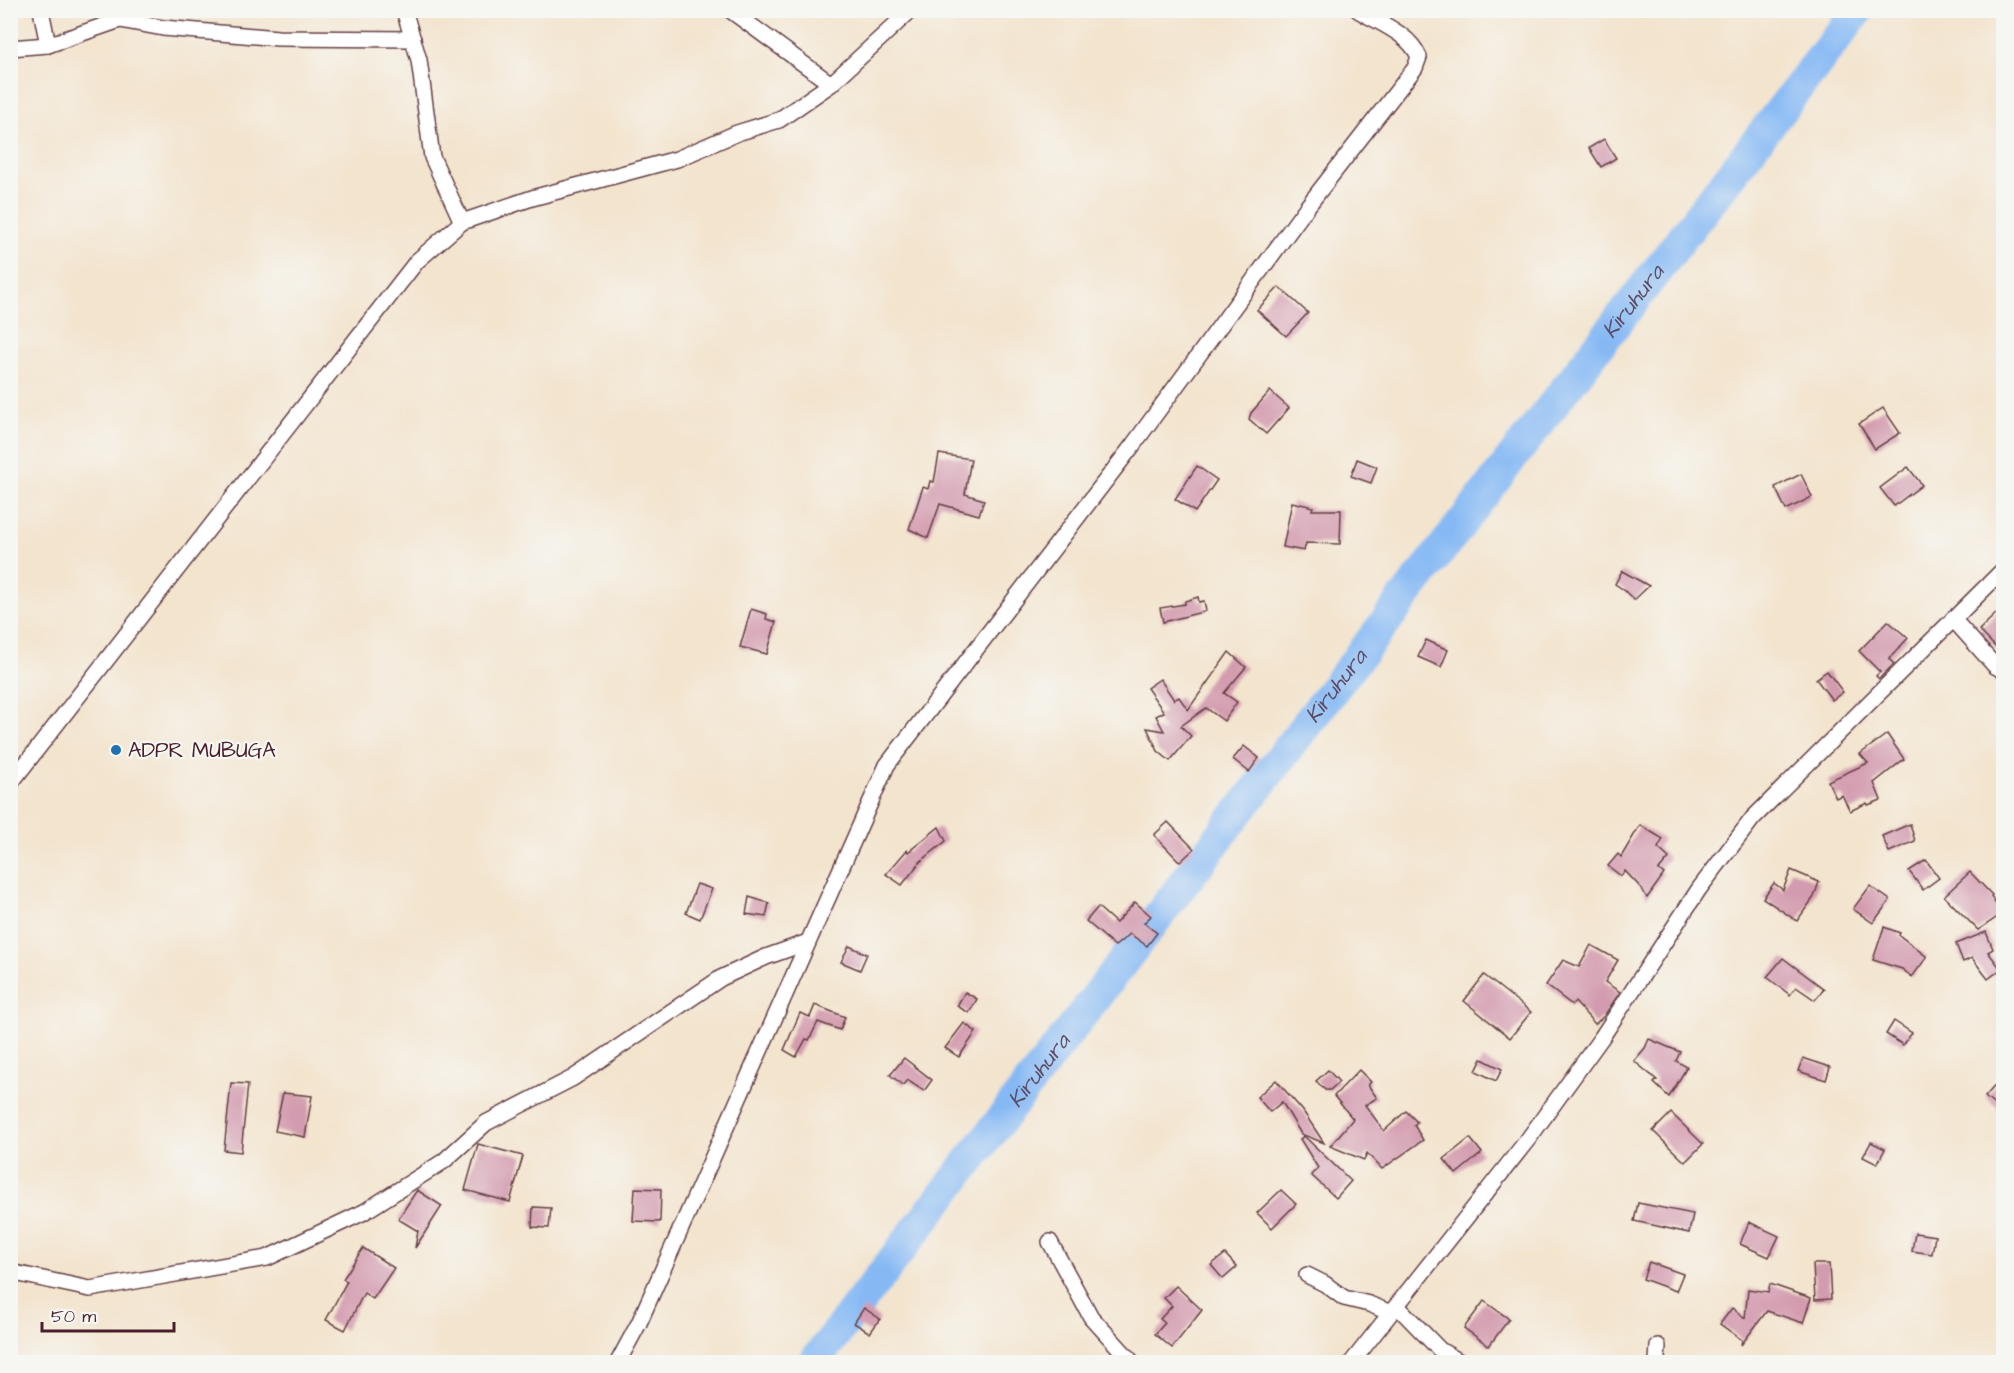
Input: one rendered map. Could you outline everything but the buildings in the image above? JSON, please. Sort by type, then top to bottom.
[{"type":"street","points":[[41,10],[48,45]]},
{"type":"street","points":[[404,10],[419,60],[432,157],[462,222]]},
{"type":"street","points":[[730,10],[831,84]]},
{"type":"street","points":[[13,774],[417,261],[462,222],[532,198],[677,159],[737,133],[779,120],[831,84],[911,10]]},
{"type":"street","points":[[618,1362],[639,1323],[887,765],[1133,445],[1307,207],[1415,68],[1419,57],[1415,47],[1408,39],[1358,10]]},
{"type":"street","points":[[10,48],[48,45],[120,20],[163,28],[278,38],[413,39]]},
{"type":"street","points":[[1352,1362],[1529,1138],[1602,1037],[1699,889],[1753,818],[2004,569]]},
{"type":"street","points":[[1953,619],[1995,666],[2004,671]]},
{"type":"street","points":[[10,1272],[90,1288],[267,1258],[364,1212],[444,1161],[486,1124],[573,1078],[721,978],[766,957],[808,942]]},
{"type":"street","points":[[1050,1242],[1091,1317],[1132,1362]]},
{"type":"street","points":[[1307,1275],[1325,1284],[1344,1298],[1394,1310],[1440,1350],[1460,1362]]},
{"type":"street","points":[[1657,1362],[1658,1346]]},
{"type":"waterway","name":"Kiruhura","points":[[814,1362],[1858,10]]},
{"type":"place","name":"ADPR MUBUGA","points":[[116,750]]}]
